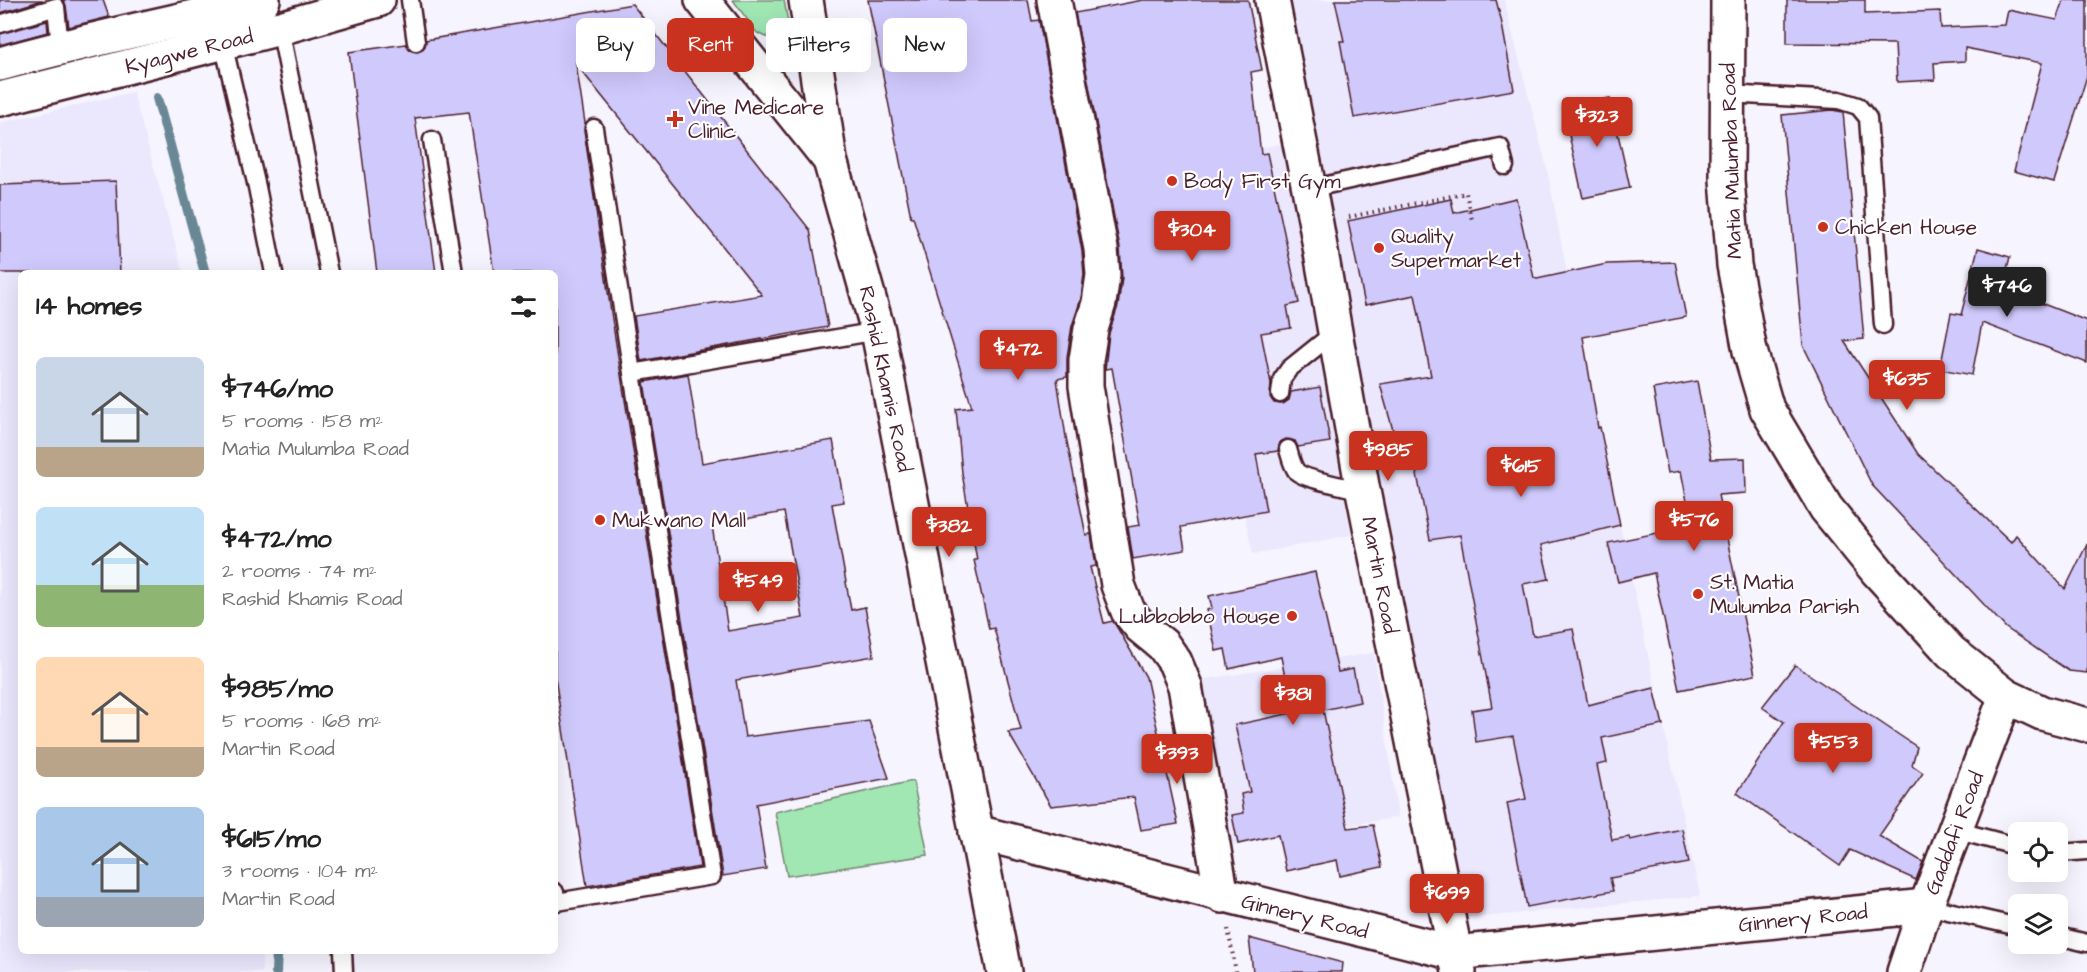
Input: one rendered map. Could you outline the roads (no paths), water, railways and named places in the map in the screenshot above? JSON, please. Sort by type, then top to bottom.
[{"type":"street","name":"Kyagwe Road","points":[[0,64],[178,11],[263,0]]},
{"type":"street","name":"Kyagwe Road","points":[[0,99],[280,28],[325,7],[378,0]]},
{"type":"street","points":[[702,0],[830,160]]},
{"type":"street","name":"Rashid Khamis Road","points":[[806,0],[830,160],[878,331],[1004,972]]},
{"type":"street","points":[[1054,0],[1101,249],[1103,275],[1086,360],[1086,386],[1118,585],[1128,611],[1141,627],[1163,645],[1175,662],[1185,686],[1222,896]]},
{"type":"street","name":"Martin Road","points":[[1272,0],[1316,224],[1364,491],[1457,963]]},
{"type":"street","name":"Matia Mulumba Road","points":[[1728,0],[1727,180],[1734,265],[1750,351],[1767,409],[1826,508],[1878,572],[1951,652],[2006,696],[2042,713],[2087,725]]},
{"type":"street","name":"Gaddafi Road","points":[[1904,972],[1926,906],[2006,696]]},
{"type":"street","name":"Ginnery Road","points":[[976,832],[1222,896],[1457,963],[1926,906]]},
{"type":"lane","points":[[410,0],[416,42]]},
{"type":"lane","points":[[0,24],[55,3],[60,47]]},
{"type":"lane","points":[[280,28],[328,270]]},
{"type":"lane","points":[[223,43],[257,187],[273,270]]},
{"type":"lane","points":[[1726,94],[1839,100],[1858,106],[1868,118],[1882,325]]},
{"type":"lane","points":[[558,902],[712,876],[594,128]]},
{"type":"lane","points":[[432,140],[454,270]]},
{"type":"lane","points":[[1309,189],[1500,147],[1505,166]]},
{"type":"lane","points":[[632,373],[878,331]]},
{"type":"lane","points":[[1280,394],[1281,379],[1289,369],[1335,332]]},
{"type":"lane","points":[[1288,449],[1298,472],[1364,491]]},
{"type":"lane","points":[[1955,830],[2008,844]]},
{"type":"lane","points":[[2068,852],[2087,851]]},
{"type":"lane","points":[[1926,906],[2008,925]]},
{"type":"lane","points":[[2068,938],[2087,943]]},
{"type":"lane","points":[[343,954],[344,972]]},
{"type":"waterway","points":[[157,98],[204,270]]},
{"type":"waterway","points":[[276,972],[277,954]]},
{"type":"place","name":"Vine Medicare Clinic","points":[[675,119]]},
{"type":"place","name":"Body First Gym","points":[[1172,181]]},
{"type":"place","name":"Chicken House","points":[[1823,227]]},
{"type":"place","name":"Quality Supermarket","points":[[1379,248]]},
{"type":"place","name":"Mukwano Mall","points":[[600,520]]},
{"type":"place","name":"St. Matia Mulumba Parish","points":[[1698,594]]},
{"type":"place","name":"Lubbobbo House","points":[[1292,616]]}]
